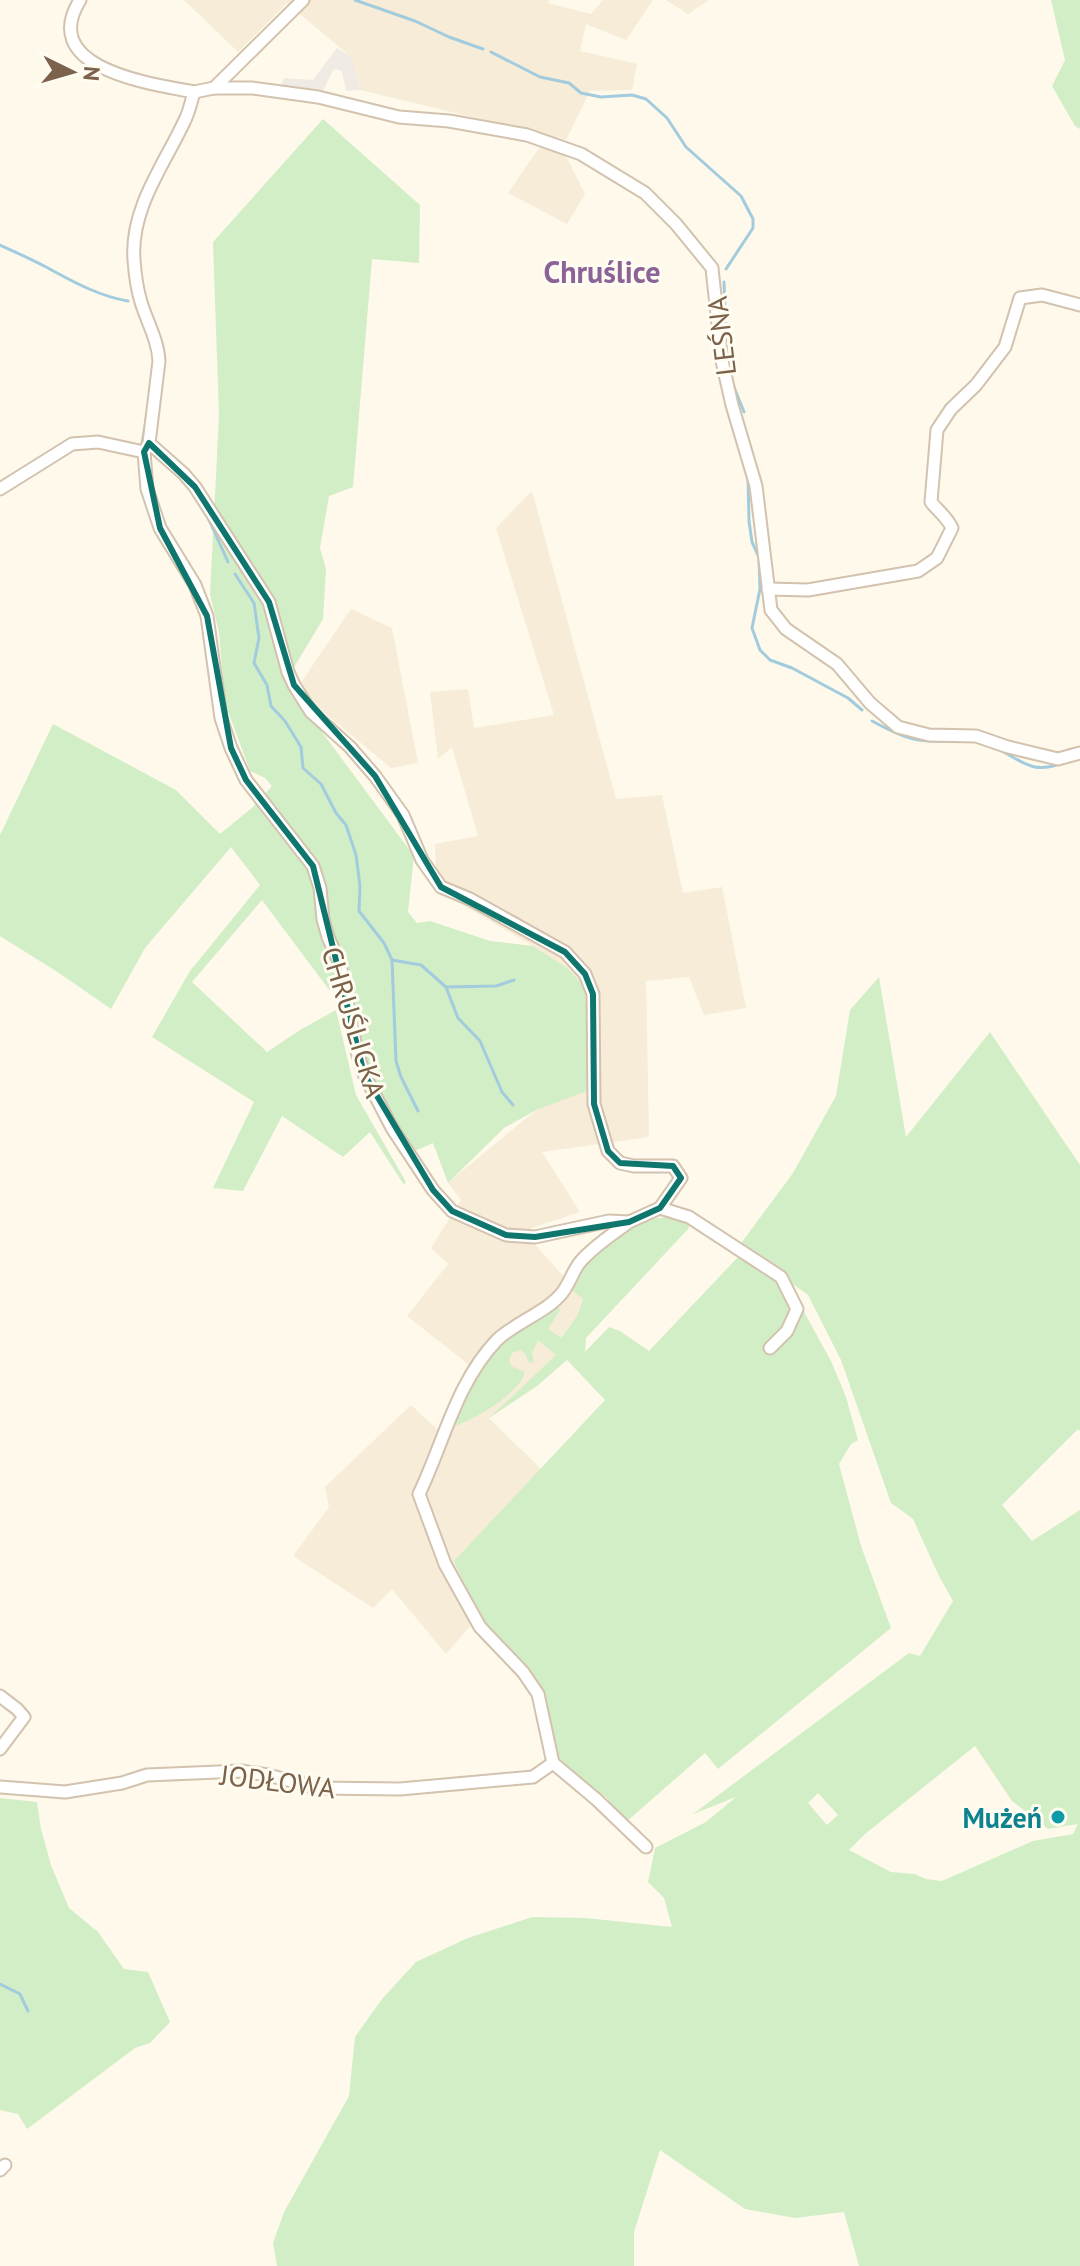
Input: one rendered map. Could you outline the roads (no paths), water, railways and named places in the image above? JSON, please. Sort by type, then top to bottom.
[{"type":"street","points":[[80,0],[72,16],[73,39],[77,48],[92,62],[132,80],[194,92]]},
{"type":"street","points":[[214,88],[303,0]]},
{"type":"street","name":"LEŚNA","points":[[194,92],[214,88],[252,88],[318,97],[399,117],[449,121],[527,135],[581,154],[645,193],[676,224],[712,268],[722,361],[756,486],[771,610],[786,629],[837,664],[870,703],[898,727],[929,735],[976,736],[1058,759],[1080,753]]},
{"type":"street","name":"CHRUŚLICKA","points":[[194,92],[186,120],[152,182],[136,229],[134,256],[137,281],[159,361],[144,467],[147,489],[160,528],[195,585],[207,616],[221,718],[231,748],[246,780],[313,866],[320,888],[323,919],[340,964],[364,1074],[392,1128],[433,1190],[452,1211],[506,1235],[535,1237],[609,1221],[629,1222],[660,1208]]},
{"type":"street","points":[[768,589],[808,590],[918,571],[937,558],[952,528],[931,502],[937,430],[951,409],[976,385],[1005,347],[1020,298],[1042,295],[1080,305]]},
{"type":"street","points":[[0,489],[72,444],[98,442],[146,447],[184,474],[269,602],[294,685],[311,712],[350,747],[403,815],[422,860],[441,887],[470,899],[565,952],[585,974],[593,994],[594,1104],[608,1151],[620,1163],[673,1166],[681,1178],[660,1208],[689,1217],[781,1277],[797,1309],[787,1331],[770,1348]]},
{"type":"street","points":[[629,1222],[579,1262],[562,1293],[499,1339],[481,1360],[449,1417],[435,1461],[419,1494],[445,1564],[480,1627],[523,1672],[538,1694],[553,1763],[646,1847]]},
{"type":"street","points":[[0,1696],[24,1717],[0,1749]]},
{"type":"street","name":"JODŁOWA","points":[[0,1787],[65,1792],[122,1783],[147,1775],[241,1771],[318,1788],[400,1789],[533,1777],[553,1763]]},
{"type":"waterway","points":[[355,0],[483,49]]},
{"type":"waterway","points":[[491,52],[540,77],[569,83],[581,93],[601,97],[632,95],[646,99],[667,118],[686,147],[741,196],[753,219],[753,228],[726,269]]},
{"type":"waterway","points":[[0,245],[106,296],[128,301]]},
{"type":"waterway","points":[[724,282],[726,344]]},
{"type":"waterway","points":[[732,382],[744,412]]},
{"type":"waterway","points":[[142,444],[148,408]]},
{"type":"waterway","points":[[748,477],[749,521],[752,542],[759,557],[760,589],[752,628],[760,650],[770,660],[792,668],[848,698],[862,710]]},
{"type":"waterway","points":[[205,511],[228,562]]},
{"type":"waterway","points":[[235,574],[254,603],[259,638],[254,663],[267,685],[271,706],[285,721],[301,747],[303,768],[321,784],[346,825],[356,855],[359,911],[384,943],[392,960],[421,965],[446,987],[458,1018],[480,1041],[502,1092],[513,1105]]},
{"type":"waterway","points":[[872,721],[907,737],[945,741]]},
{"type":"waterway","points":[[1002,751],[1032,766],[1055,766],[1065,762]]},
{"type":"waterway","points":[[392,960],[396,1061],[418,1111]]},
{"type":"waterway","points":[[447,987],[496,986],[514,980]]},
{"type":"waterway","points":[[0,1984],[20,1994],[28,2011]]},
{"type":"place","name":"Mużeń","points":[[1058,1817]]},
{"type":"district","name":"Chruślice","points":[[602,271]]}]
